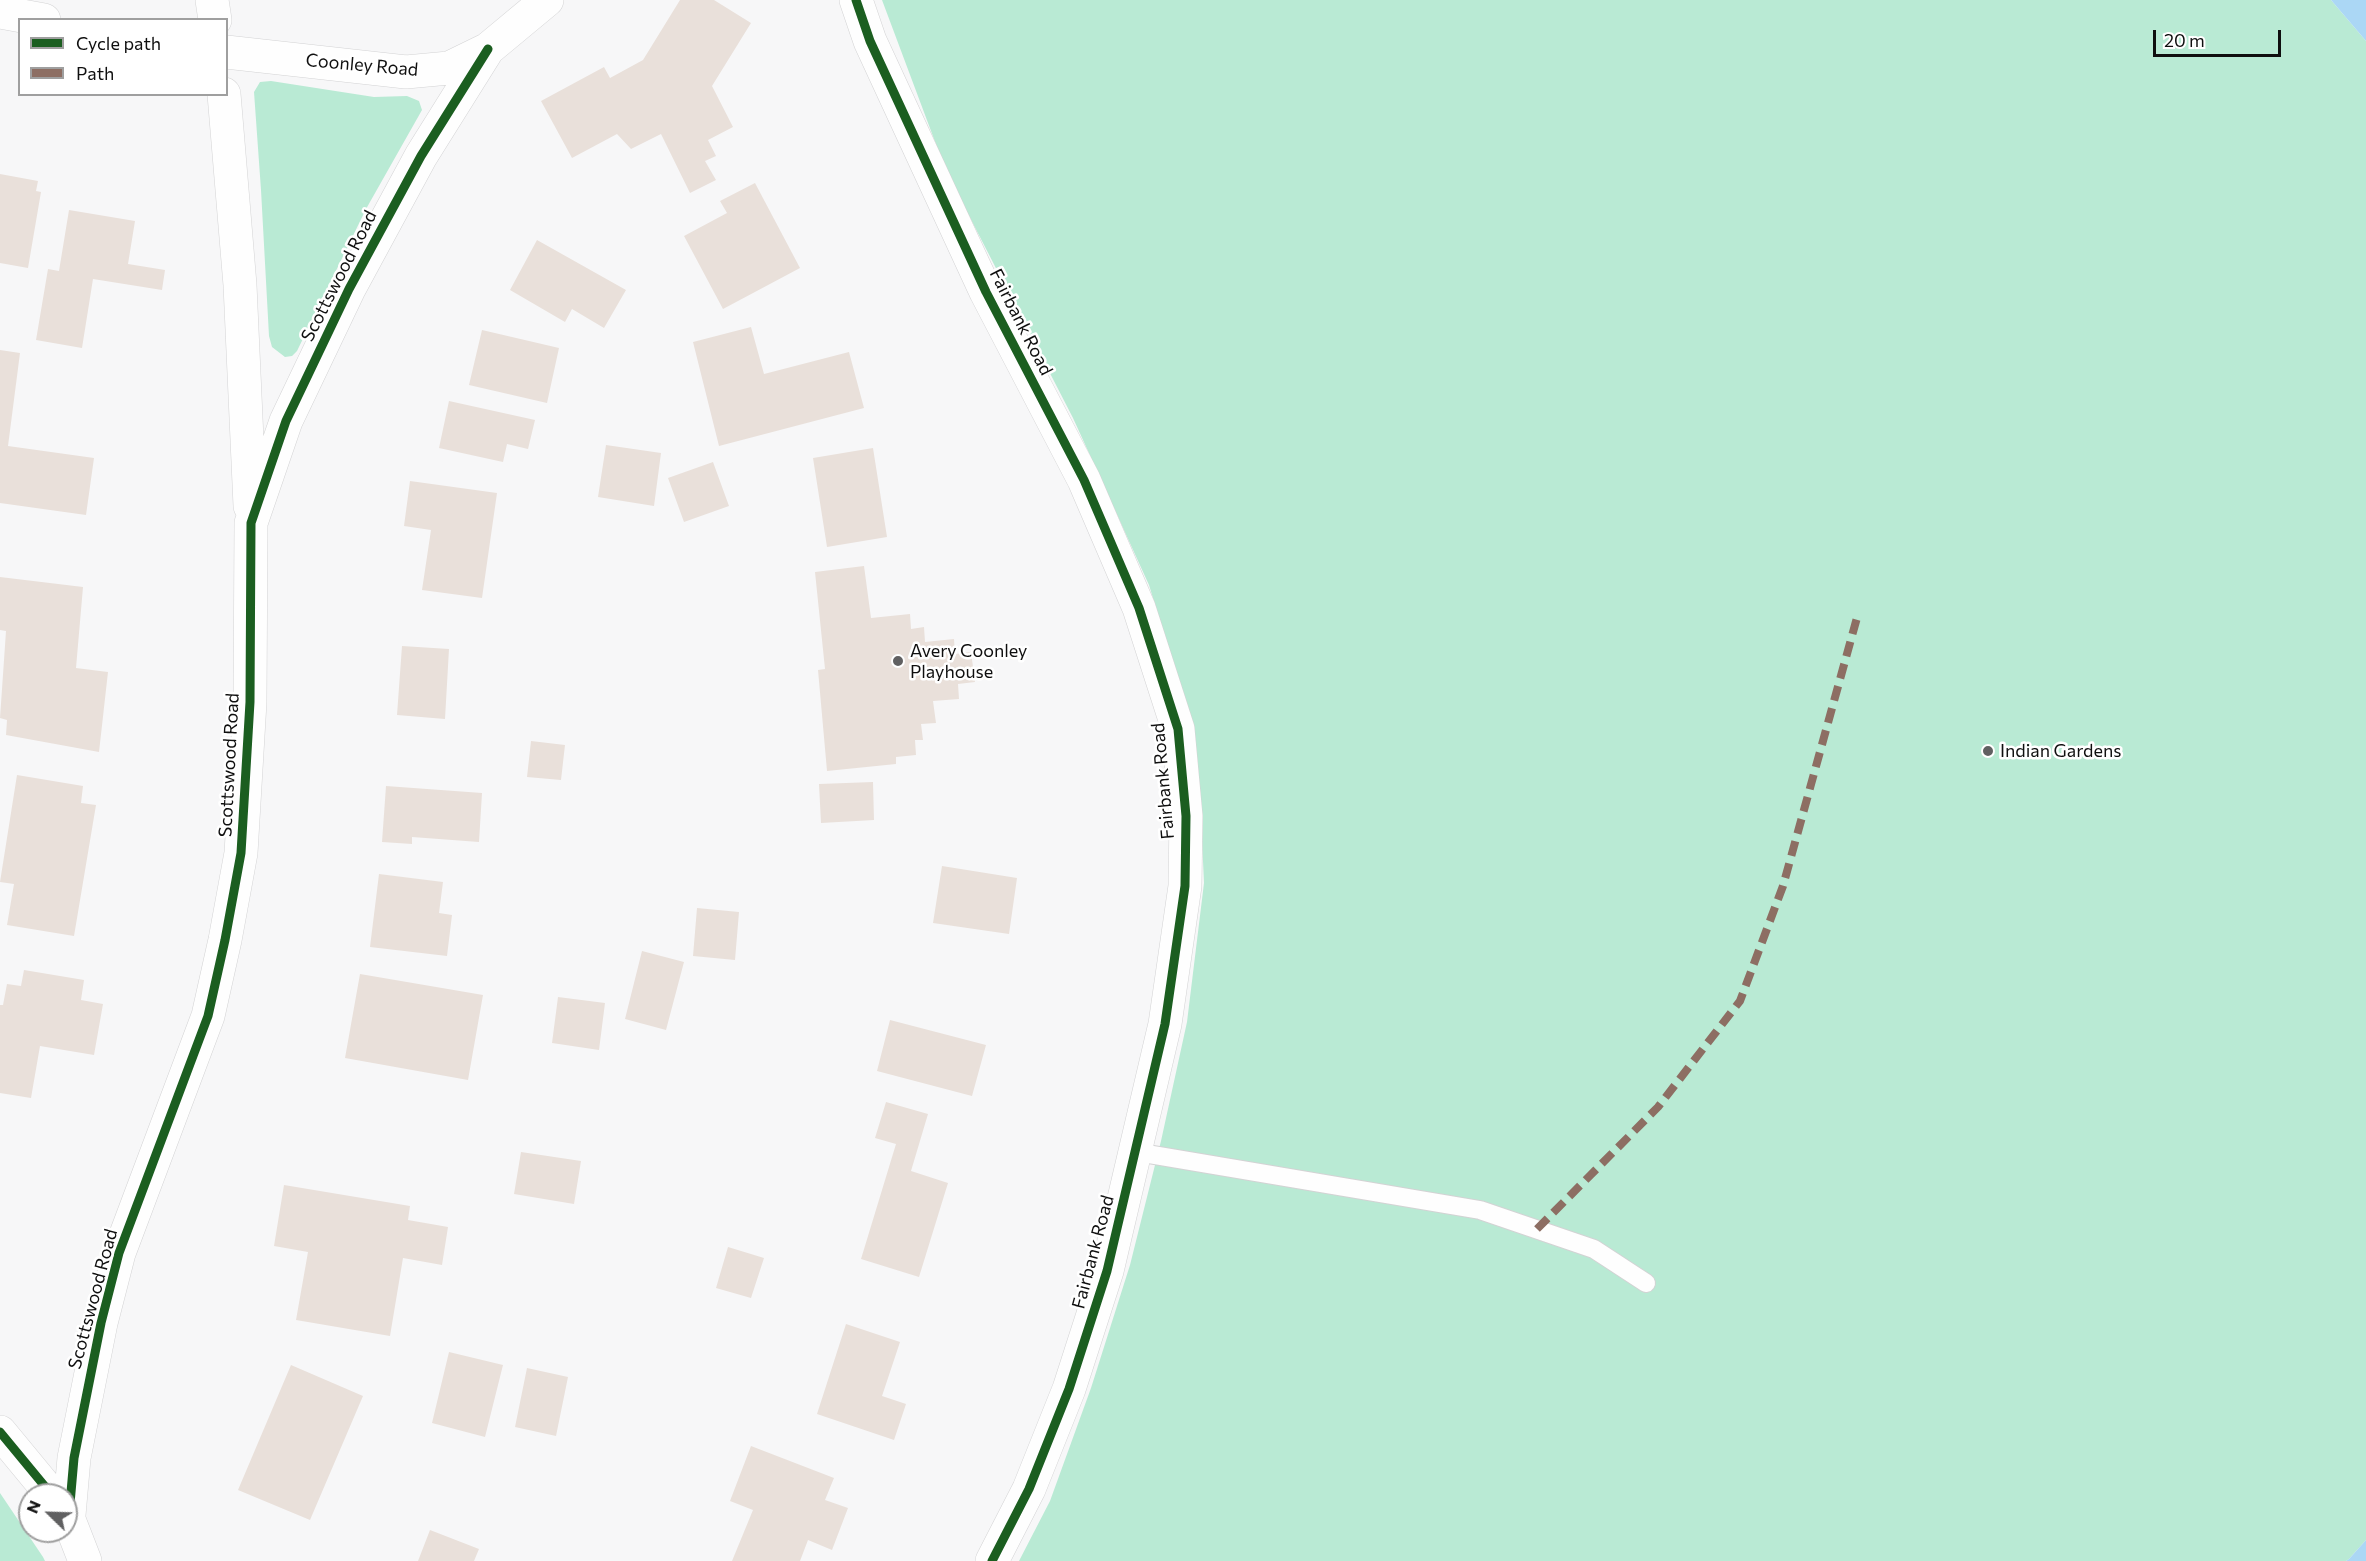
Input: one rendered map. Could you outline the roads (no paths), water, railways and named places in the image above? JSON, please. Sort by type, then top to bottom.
[{"type":"street","points":[[212,0],[215,18]]},
{"type":"street","name":"Coonley Road","points":[[228,52],[406,72],[449,68],[488,49],[547,0]]},
{"type":"street","name":"Fairbank Road","points":[[856,0],[870,41],[986,292],[1083,480],[1138,608],[1178,729],[1186,816],[1185,886],[1165,1024],[1107,1271],[1069,1389],[1029,1490],[992,1561]]},
{"type":"street","points":[[0,12],[33,18]]},
{"type":"street","name":"Scottswood Road","points":[[251,523],[286,421],[349,289],[421,156],[488,49]]},
{"type":"street","name":"Scottswood Road","points":[[68,1483],[101,1323],[117,1263],[208,1016],[225,940],[241,841],[250,702],[251,523],[240,285],[224,96]]},
{"type":"street","points":[[0,1432],[42,1483]]},
{"type":"street","points":[[77,1543],[85,1561]]},
{"type":"lane","points":[[1136,1152],[1480,1210],[1594,1248],[1646,1283]]},
{"type":"water","points":[[2331,0],[2366,0],[2366,41]]},
{"type":"water","points":[[2366,1540],[2366,1561],[2346,1561],[2349,1559]]},
{"type":"place","name":"Avery Coonley Playhouse","points":[[898,661]]},
{"type":"place","name":"Indian Gardens","points":[[1988,751]]}]
